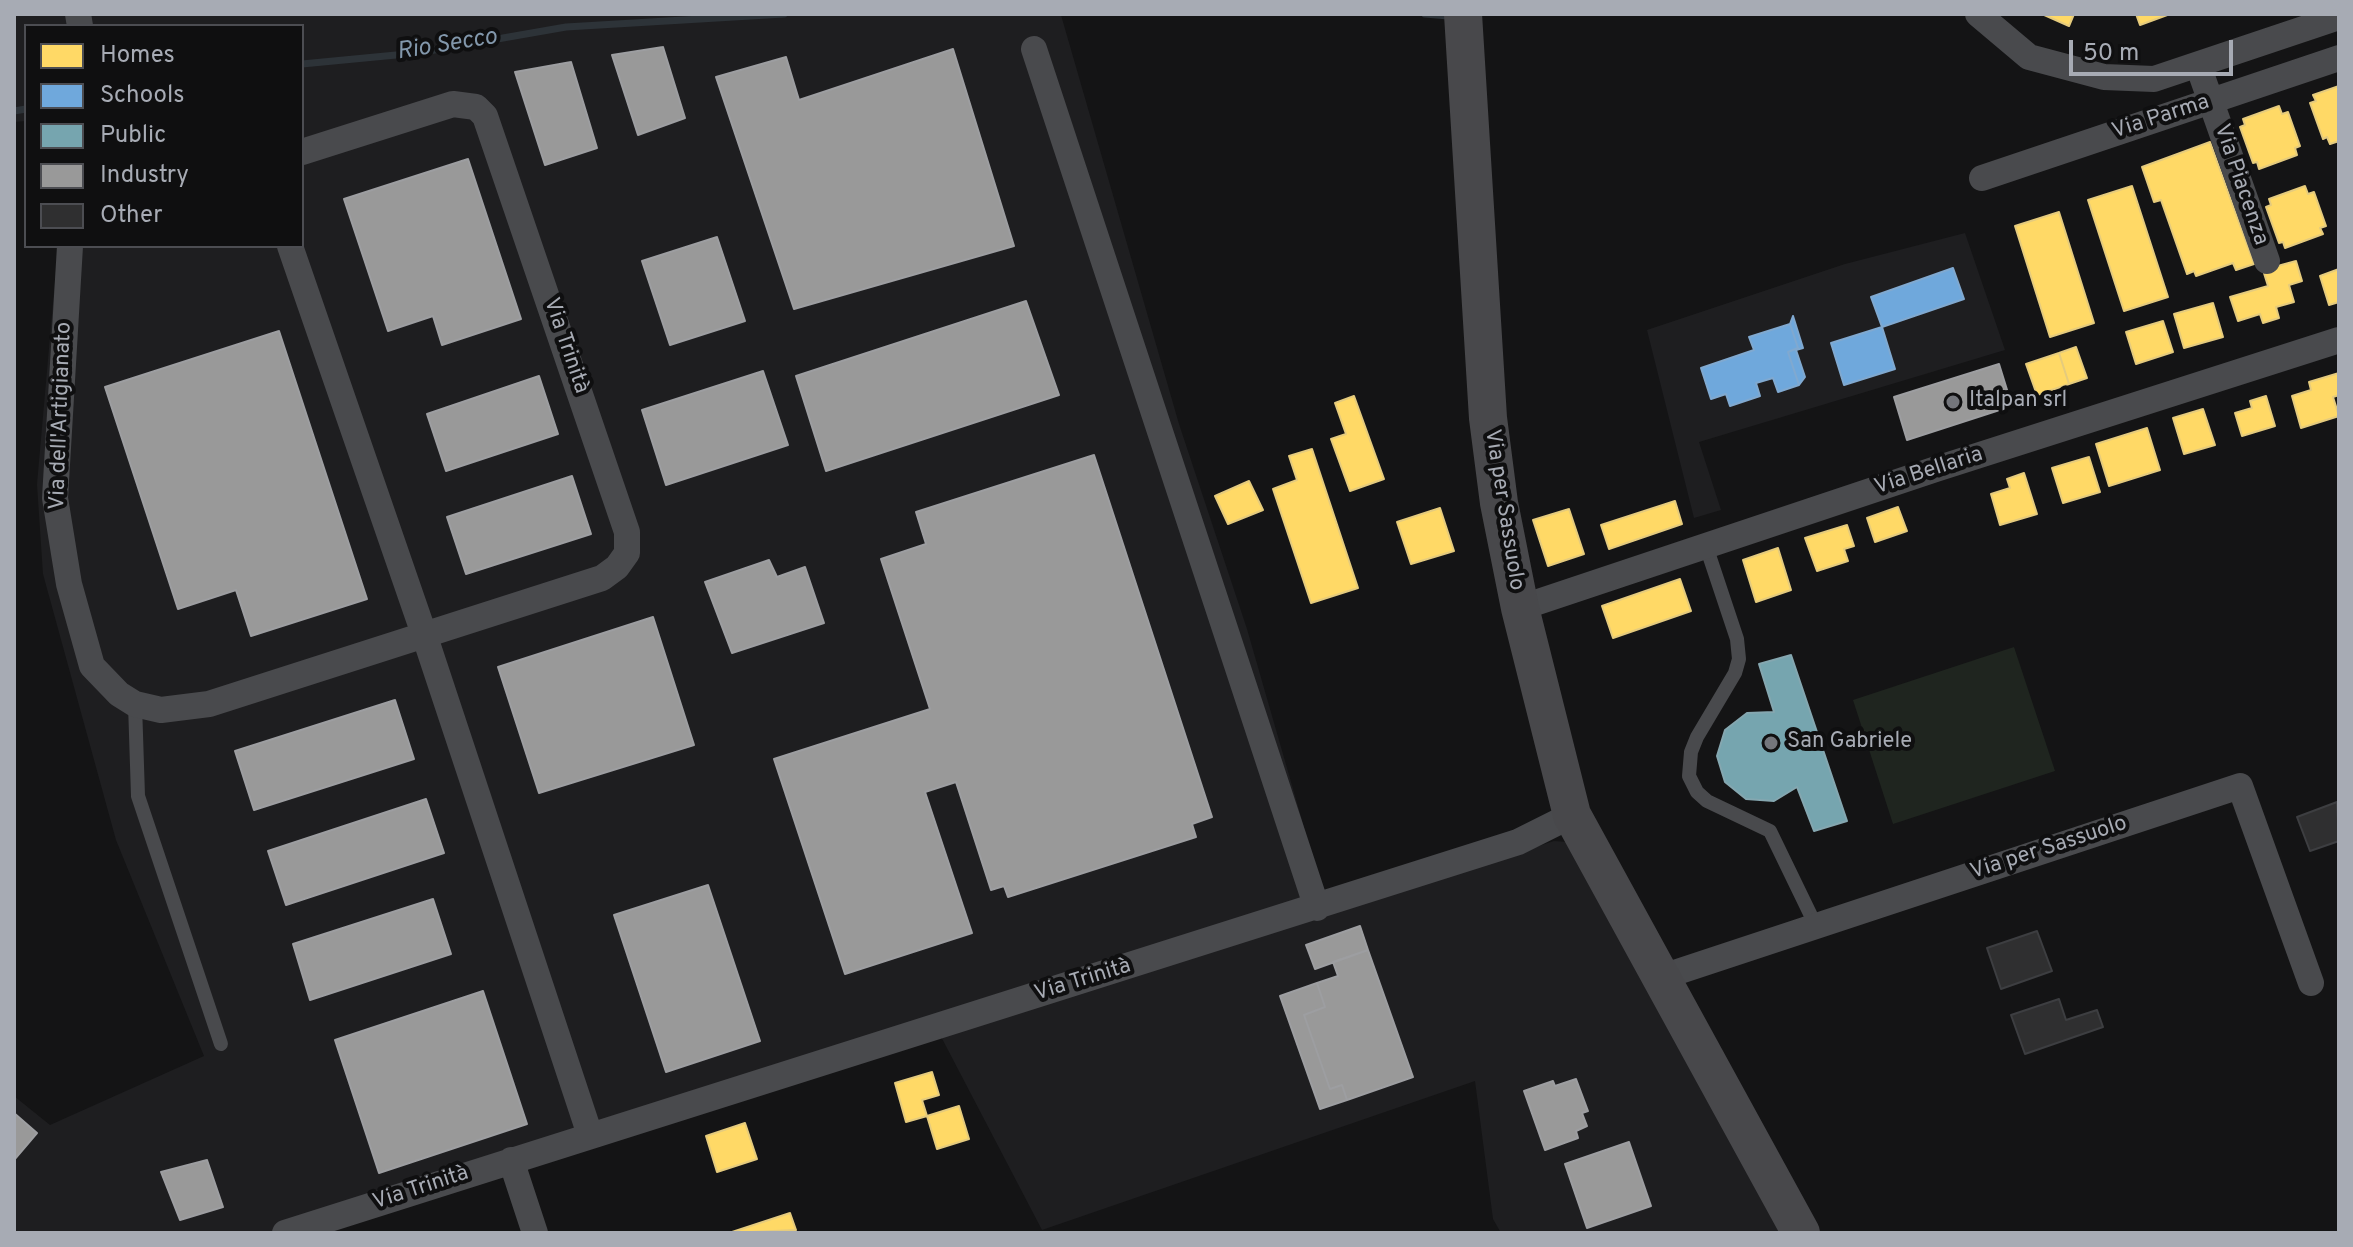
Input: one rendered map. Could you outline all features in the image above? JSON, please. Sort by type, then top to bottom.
[{"type":"main road","name":"Via per Sassuolo","points":[[1463,14],[1488,418],[1499,503],[1520,608],[1572,815],[1801,1233]]},
{"type":"street","points":[[1978,14],[2029,57],[2104,77],[2154,79],[2339,17]]},
{"type":"street","points":[[1034,49],[1317,908]]},
{"type":"street","name":"Via Parma","points":[[1982,178],[2339,58]]},
{"type":"street","name":"Via Piacenza","points":[[2198,65],[2267,261]]},
{"type":"street","name":"Via Trinità","points":[[135,704],[161,710],[209,704],[602,578],[617,567],[627,553],[627,532],[485,116],[476,107],[453,104],[304,151]]},
{"type":"street","name":"Via dell'Artigianato","points":[[70,248],[56,455],[55,498],[61,545],[92,666],[102,681],[135,704]]},
{"type":"street","points":[[291,248],[424,634],[590,1135]]},
{"type":"street","name":"Via Bellaria","points":[[1520,608],[2339,340]]},
{"type":"street","name":"Via per Sassuolo","points":[[1659,978],[2240,786],[2311,983]]},
{"type":"street","name":"Via Trinità","points":[[285,1233],[1317,908],[1518,842],[1572,815]]},
{"type":"street","points":[[511,1160],[535,1233]]},
{"type":"lane","points":[[1706,546],[1737,639],[1739,659],[1735,673],[1697,737],[1691,752],[1689,776],[1697,792],[1707,801],[1770,831],[1816,926]]},
{"type":"lane","points":[[135,704],[138,796],[221,1044]]},
{"type":"shaded area","points":[[14,14],[1080,14],[1061,15],[1179,424],[1247,629],[1329,914],[1554,841],[1567,842],[1816,1233],[1501,1233],[1493,1219],[1475,1081],[1042,1230],[936,1027],[322,1233],[14,1233],[14,1096],[50,1125],[204,1056],[116,840],[43,574],[37,484],[58,248],[304,248],[304,24],[24,24],[24,121],[14,122]]},
{"type":"shaded area","points":[[1965,233],[2005,350],[1699,442],[1721,510],[1694,518],[1647,330],[1845,264]]},
{"type":"shaded area","points":[[2014,647],[2055,771],[1893,824],[1853,700]]},
{"type":"building: Homes","points":[[2042,14],[2074,14],[2069,26]]},
{"type":"building: Homes","points":[[2136,14],[2170,14],[2140,25]]},
{"type":"building: Homes","points":[[2339,86],[2339,141],[2330,144],[2327,137],[2323,139],[2310,103],[2316,101],[2313,95]]},
{"type":"building: Homes","points":[[2279,106],[2282,114],[2288,112],[2300,146],[2295,148],[2297,155],[2259,169],[2257,162],[2253,163],[2240,127],[2245,125],[2243,119]]},
{"type":"building: Homes","points":[[2210,142],[2254,264],[2236,270],[2233,263],[2196,276],[2194,271],[2187,274],[2161,200],[2154,202],[2142,167]]},
{"type":"building: Homes","points":[[2132,186],[2168,297],[2124,311],[2088,200]]},
{"type":"building: Homes","points":[[2305,186],[2308,194],[2314,192],[2326,226],[2320,228],[2323,234],[2285,248],[2283,242],[2279,243],[2266,207],[2271,205],[2269,199]]},
{"type":"building: Homes","points":[[2059,212],[2094,323],[2050,337],[2015,226]]},
{"type":"building: Homes","points":[[2296,261],[2302,281],[2289,285],[2294,302],[2276,307],[2279,318],[2263,323],[2260,314],[2238,321],[2230,297],[2268,286],[2263,270]]},
{"type":"building: Homes","points":[[2339,269],[2339,302],[2329,305],[2320,276]]},
{"type":"building: Homes","points":[[2213,303],[2223,337],[2184,348],[2174,314]]},
{"type":"building: Homes","points":[[2163,321],[2173,352],[2136,364],[2126,332]]},
{"type":"building: Homes","points":[[2076,347],[2087,378],[2069,384],[2059,353]]},
{"type":"building: Homes","points":[[2059,353],[2069,384],[2037,395],[2026,364]]},
{"type":"building: Homes","points":[[2339,373],[2339,395],[2333,397],[2339,416],[2301,428],[2292,396],[2311,390],[2309,382]]},
{"type":"building: Homes","points":[[1354,396],[1384,479],[1350,491],[1331,439],[1346,434],[1335,403]]},
{"type":"building: Homes","points":[[2266,396],[2275,426],[2242,436],[2235,413],[2252,408],[2250,401]]},
{"type":"building: Homes","points":[[2203,409],[2215,445],[2184,454],[2173,418]]},
{"type":"building: Homes","points":[[2147,428],[2160,470],[2109,486],[2096,444]]},
{"type":"building: Homes","points":[[1312,449],[1358,588],[1311,603],[1273,489],[1297,480],[1289,456]]},
{"type":"building: Homes","points":[[2089,457],[2100,492],[2063,503],[2052,468]]},
{"type":"building: Homes","points":[[2024,473],[2037,514],[2000,525],[1991,494],[2010,488],[2007,479]]},
{"type":"building: Homes","points":[[1249,481],[1263,510],[1228,524],[1215,496]]},
{"type":"building: Homes","points":[[1675,501],[1682,524],[1609,549],[1601,525]]},
{"type":"building: Homes","points":[[1898,507],[1907,531],[1875,542],[1867,518]]},
{"type":"building: Homes","points":[[1440,508],[1454,551],[1411,564],[1397,522]]},
{"type":"building: Homes","points":[[1569,509],[1584,554],[1548,566],[1533,520]]},
{"type":"building: Homes","points":[[1847,525],[1854,546],[1844,549],[1848,561],[1817,571],[1805,538]]},
{"type":"building: Homes","points":[[1778,548],[1791,590],[1756,602],[1743,560]]},
{"type":"building: Homes","points":[[1680,579],[1691,611],[1613,638],[1602,606]]},
{"type":"building: Homes","points":[[932,1072],[939,1095],[922,1100],[927,1116],[906,1122],[895,1083]]},
{"type":"building: Homes","points":[[959,1106],[969,1139],[937,1149],[927,1116]]},
{"type":"building: Homes","points":[[745,1123],[757,1159],[717,1172],[706,1136]]},
{"type":"building: Homes","points":[[790,1213],[796,1230],[729,1233]]},
{"type":"building: Schools","points":[[1953,268],[1964,299],[1882,327],[1871,297]]},
{"type":"building: Schools","points":[[1793,316],[1803,348],[1796,350],[1805,377],[1799,385],[1788,352],[1798,348],[1790,324]]},
{"type":"building: Schools","points":[[1790,324],[1798,348],[1788,352],[1799,385],[1778,392],[1773,378],[1756,383],[1760,396],[1730,406],[1726,394],[1711,399],[1701,368],[1754,350],[1749,337]]},
{"type":"building: Schools","points":[[1882,327],[1895,369],[1844,385],[1831,343]]},
{"type":"building: Public","name":"San Gabriele","points":[[1791,655],[1847,821],[1814,831],[1797,787],[1774,801],[1746,799],[1725,782],[1717,756],[1725,730],[1747,713],[1774,712],[1759,664]]},
{"type":"building: Industry","points":[[663,47],[685,118],[638,135],[612,55]]},
{"type":"building: Industry","points":[[953,49],[1014,246],[794,309],[716,77],[786,57],[799,100]]},
{"type":"building: Industry","points":[[571,62],[597,148],[545,165],[515,72]]},
{"type":"building: Industry","points":[[468,159],[521,319],[442,345],[433,316],[388,331],[344,199]]},
{"type":"building: Industry","points":[[717,237],[745,321],[670,345],[642,261]]},
{"type":"building: Industry","points":[[1026,301],[1059,395],[826,471],[796,376]]},
{"type":"building: Industry","points":[[279,331],[367,599],[251,636],[236,590],[178,609],[105,387]]},
{"type":"building: Industry","name":"Italpan srl","points":[[1999,364],[2012,406],[1907,440],[1894,397]]},
{"type":"building: Industry","points":[[763,371],[788,445],[666,485],[642,410]]},
{"type":"building: Industry","points":[[539,376],[558,434],[446,471],[427,414]]},
{"type":"building: Industry","points":[[1094,455],[1212,817],[1192,824],[1196,837],[1008,897],[1004,886],[991,890],[956,782],[925,792],[972,933],[845,974],[774,759],[930,709],[881,559],[926,544],[916,512]]},
{"type":"building: Industry","points":[[572,476],[591,534],[466,574],[447,517]]},
{"type":"building: Industry","points":[[769,560],[777,577],[805,567],[824,623],[732,653],[705,582]]},
{"type":"building: Industry","points":[[653,617],[694,745],[539,793],[498,667]]},
{"type":"building: Industry","points":[[395,700],[414,759],[254,810],[235,751]]},
{"type":"building: Industry","points":[[426,799],[444,853],[286,905],[268,851]]},
{"type":"building: Industry","points":[[708,885],[760,1041],[666,1072],[614,915]]},
{"type":"building: Industry","points":[[433,899],[451,954],[310,1000],[293,944]]},
{"type":"building: Industry","points":[[1360,926],[1368,950],[1315,969],[1306,945]]},
{"type":"building: Industry","points":[[1368,950],[1413,1077],[1347,1100],[1342,1085],[1330,1089],[1304,1015],[1325,1007],[1317,983],[1338,976],[1333,962]]},
{"type":"building: Industry","points":[[1317,983],[1325,1007],[1304,1015],[1330,1089],[1342,1085],[1347,1100],[1320,1109],[1280,996]]},
{"type":"building: Industry","points":[[483,991],[527,1124],[379,1173],[335,1040]]},
{"type":"building: Industry","points":[[1576,1079],[1588,1111],[1582,1113],[1587,1126],[1576,1131],[1578,1138],[1545,1150],[1524,1091],[1553,1081],[1555,1086]]},
{"type":"building: Industry","points":[[14,1113],[37,1133],[14,1160]]},
{"type":"building: Industry","points":[[1629,1142],[1651,1206],[1587,1228],[1565,1164]]},
{"type":"building: Industry","points":[[207,1160],[223,1207],[180,1220],[161,1172]]},
{"type":"building: Other","points":[[2337,802],[2339,841],[2310,851],[2297,817]]},
{"type":"building: Other","points":[[2037,931],[2052,971],[2001,989],[1987,948]]},
{"type":"building: Other","points":[[2059,999],[2066,1020],[2097,1010],[2103,1027],[2025,1054],[2011,1015]]},
{"type":"waterway","name":"Rio Secco","points":[[304,64],[417,53],[566,27],[784,14]]},
{"type":"waterway","name":"Rio Secco","points":[[1425,14],[1448,16]]},
{"type":"waterway","name":"Rio Secco","points":[[14,111],[24,109]]},
{"type":"place","name":"Italpan srl","points":[[1953,402]]},
{"type":"place","name":"San Gabriele","points":[[1771,743]]}]
